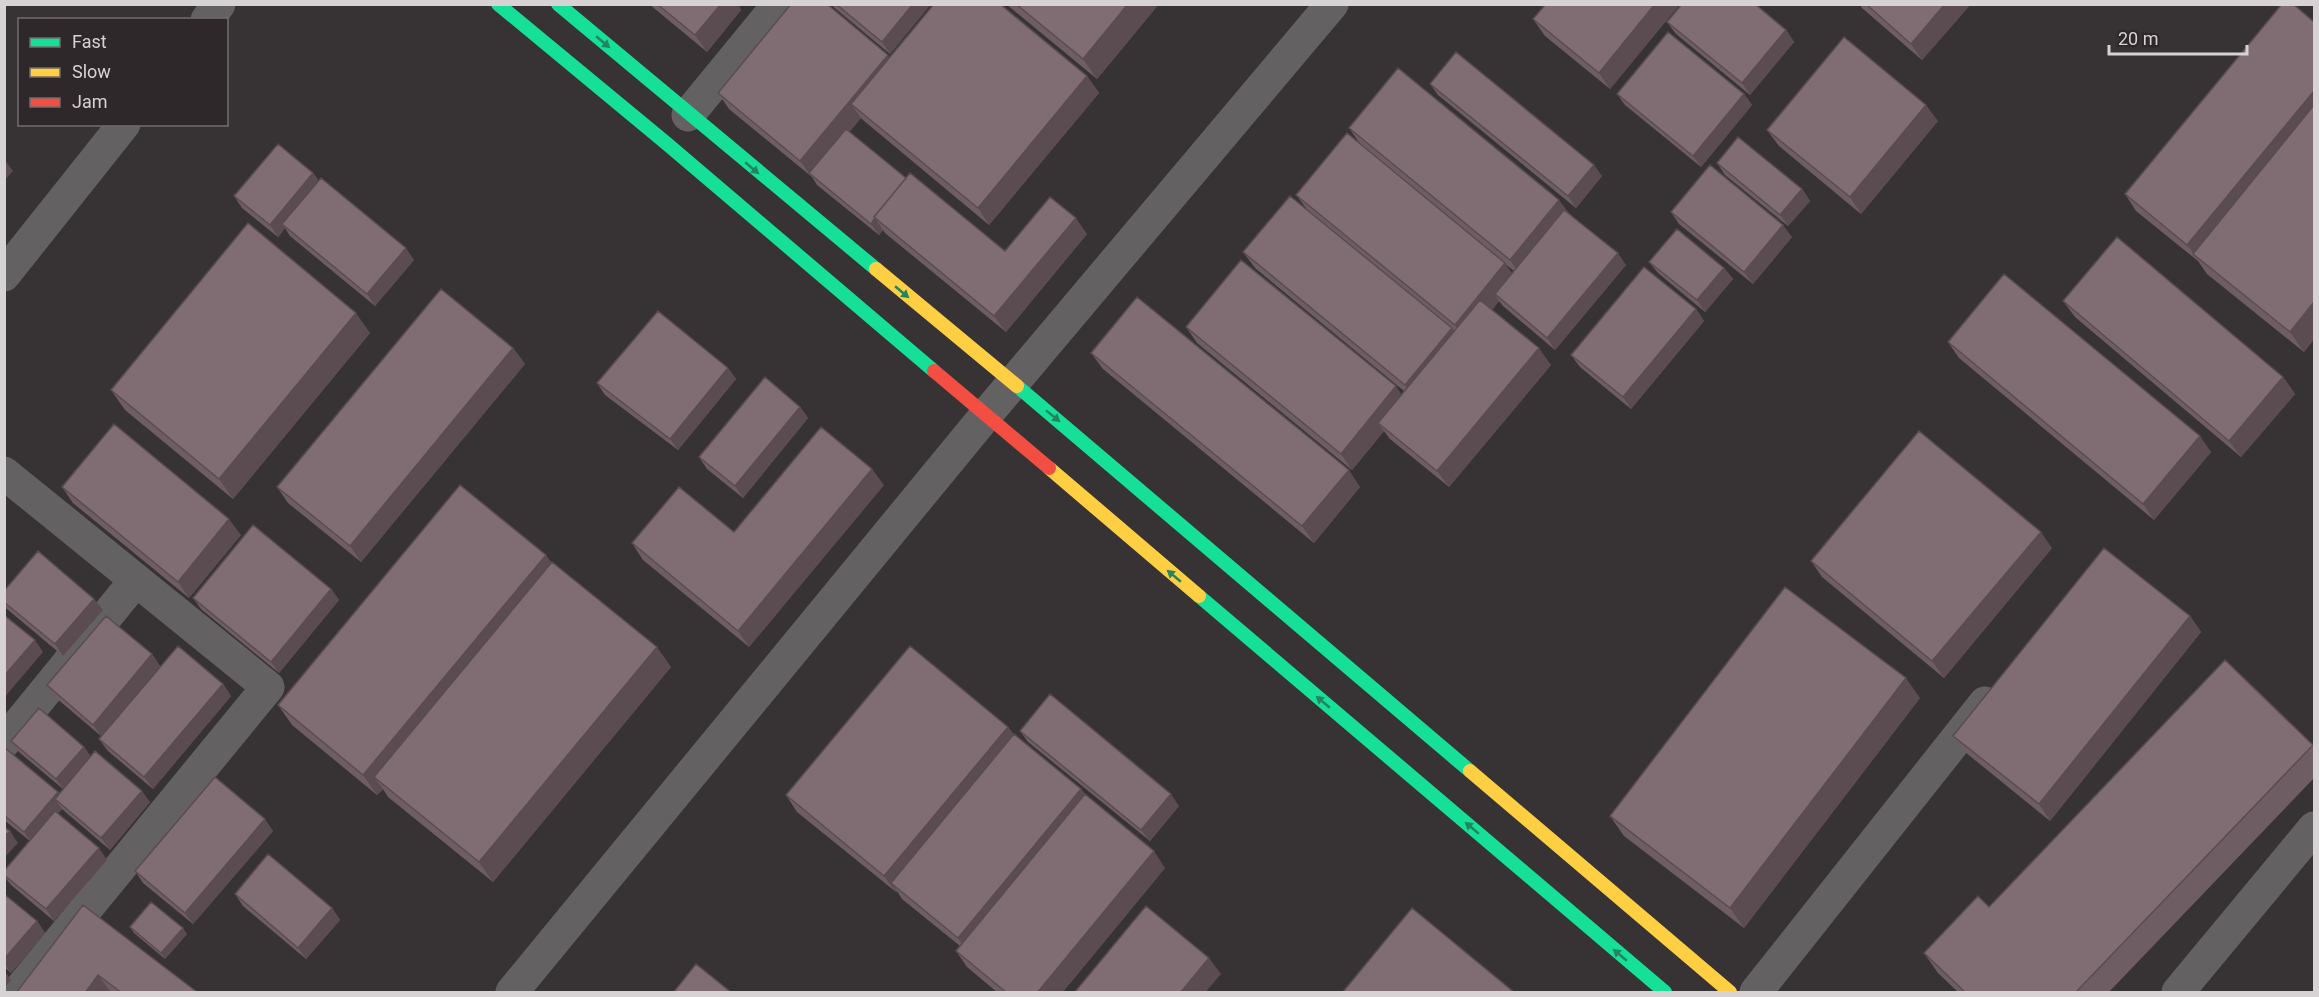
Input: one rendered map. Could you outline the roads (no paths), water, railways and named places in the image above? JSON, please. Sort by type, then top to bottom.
[{"type":"street","points":[[208,18],[219,4]]},
{"type":"street","points":[[498,4],[657,135],[1665,993]]},
{"type":"street","points":[[558,4],[688,115],[1012,383],[1730,993]]},
{"type":"street","points":[[688,115],[779,4]]},
{"type":"street","points":[[512,993],[1012,383],[1332,4]]},
{"type":"street","points":[[4,275],[122,126]]},
{"type":"street","points":[[4,473],[268,687],[18,993]]},
{"type":"street","points":[[4,742],[136,580]]},
{"type":"street","points":[[1756,993],[2001,683]]},
{"type":"street","points":[[2178,993],[2314,828]]}]
